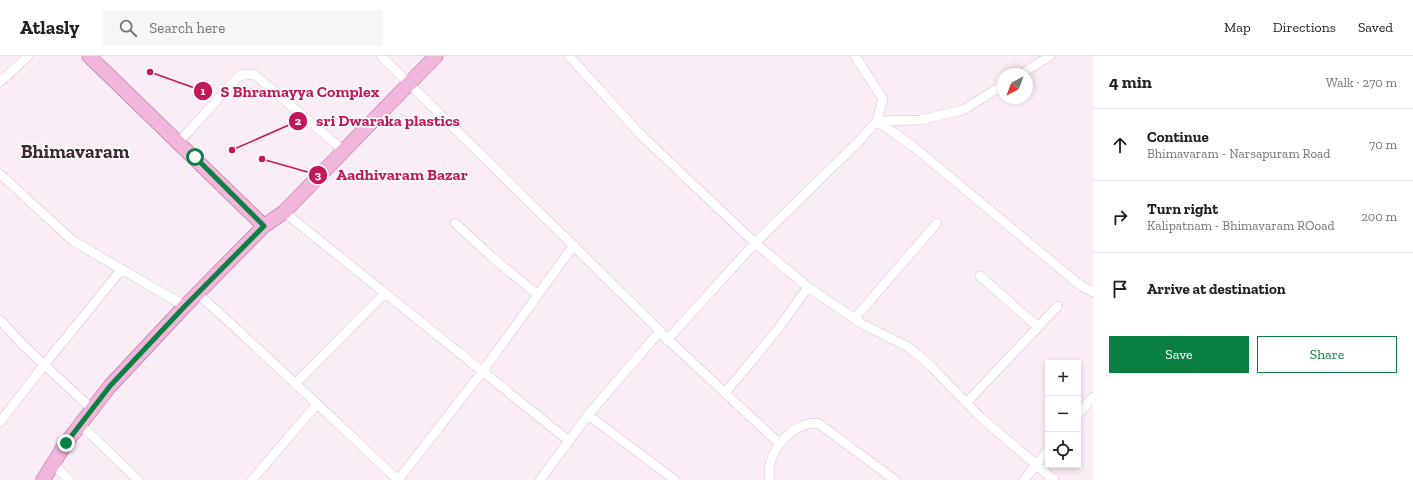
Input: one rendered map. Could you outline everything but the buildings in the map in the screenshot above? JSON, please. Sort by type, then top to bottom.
[{"type":"main road","points":[[89,56],[264,226]]},
{"type":"main road","points":[[43,480],[92,409],[110,386],[197,293],[264,226],[284,212],[436,56]]},
{"type":"street","points":[[2,76],[28,56]]},
{"type":"street","points":[[381,56],[660,331],[667,340],[780,444]]},
{"type":"street","points":[[569,56],[641,134],[755,243],[808,287],[854,319],[908,347],[932,367],[978,415],[1054,480]]},
{"type":"street","points":[[667,340],[755,243],[860,141],[877,121],[883,99],[855,56]]},
{"type":"street","points":[[1031,68],[1050,56]]},
{"type":"street","points":[[179,142],[238,77],[245,74],[255,75],[344,151]]},
{"type":"street","points":[[877,121],[920,120],[963,110],[997,89]]},
{"type":"street","points":[[877,121],[914,147],[1081,286],[1093,292]]},
{"type":"street","points":[[0,174],[73,241],[185,306]]},
{"type":"street","points":[[284,212],[569,441]]},
{"type":"street","points":[[455,223],[492,257],[538,295]]},
{"type":"street","points":[[854,319],[937,223]]},
{"type":"street","points":[[197,293],[266,354],[294,384],[398,480],[482,372],[574,246]]},
{"type":"street","points":[[0,422],[44,364],[122,269]]},
{"type":"street","points":[[980,276],[1038,327]]},
{"type":"street","points":[[725,393],[778,329],[808,287]]},
{"type":"street","points":[[294,384],[385,293]]},
{"type":"street","points":[[966,403],[1058,306]]},
{"type":"street","points":[[0,320],[23,345],[92,409]]},
{"type":"street","points":[[540,480],[588,415],[660,331]]},
{"type":"street","points":[[1081,411],[1093,397]]},
{"type":"street","points":[[252,480],[317,404]]},
{"type":"street","points":[[588,415],[675,480]]},
{"type":"street","points":[[770,480],[768,470],[780,444],[797,428],[810,423],[818,423],[895,480]]},
{"type":"street","points":[[81,425],[138,480]]},
{"type":"street","points":[[1024,480],[1045,453]]},
{"type":"street","points":[[53,464],[69,480]]},
{"type":"place","name":"S Bhramayya Complex","points":[[150,72]]},
{"type":"place","name":"sri Dwaraka plastics","points":[[232,150]]},
{"type":"place","name":"Aadhivaram Bazar","points":[[262,159]]},
{"type":"district","name":"Bhimavaram","points":[[75,151]]},
{"type":"route","points":[[66,443],[110,386],[185,306],[264,226],[195,157]]}]
